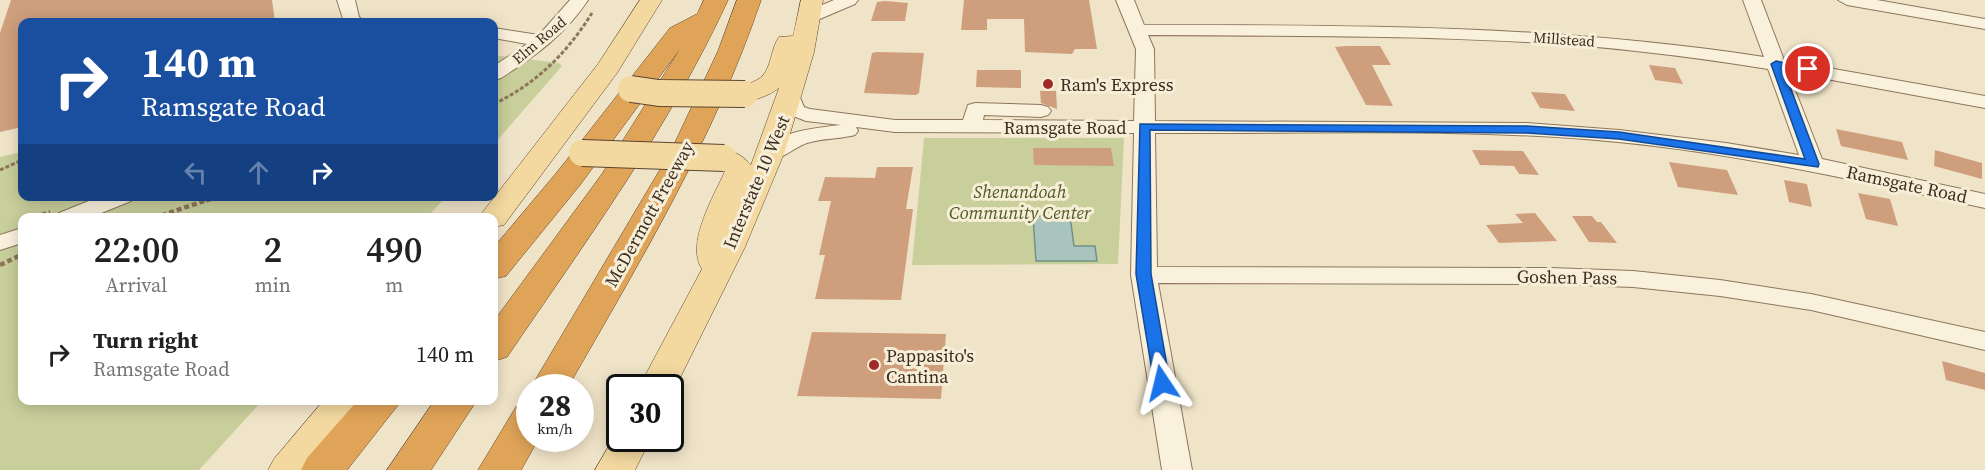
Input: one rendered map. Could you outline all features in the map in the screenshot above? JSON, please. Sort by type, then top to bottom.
[{"type":"highway","name":"McDermott Freeway","points":[[556,374],[676,173],[735,44],[749,0]]},
{"type":"highway","points":[[498,263],[569,178],[679,33],[713,7]]},
{"type":"highway","points":[[498,342],[652,121],[679,75],[713,7]]},
{"type":"highway","points":[[322,470],[378,405]]},
{"type":"highway","points":[[408,470],[454,405]]},
{"type":"highway","points":[[499,470],[516,441]]},
{"type":"main road","points":[[498,213],[608,68],[651,0]]},
{"type":"main road","points":[[608,68],[618,84],[631,89],[659,93],[745,94],[766,88],[778,75],[788,39],[810,9]]},
{"type":"main road","name":"Interstate 10 West","points":[[665,374],[747,213],[771,154],[791,97],[810,9]]},
{"type":"main road","points":[[525,178],[567,154],[724,158],[740,170],[713,235],[716,273]]},
{"type":"main road","points":[[288,470],[342,405]]},
{"type":"main road","points":[[615,470],[624,452]]},
{"type":"street","points":[[346,0],[350,18]]},
{"type":"street","points":[[810,9],[849,0]]},
{"type":"street","points":[[1125,0],[1145,49],[1144,274],[1177,470]]},
{"type":"street","points":[[1752,0],[1813,164]]},
{"type":"street","points":[[1847,0],[1985,24]]},
{"type":"street","name":"Elm Road","points":[[498,71],[542,41],[587,5]]},
{"type":"street","name":"Millstead","points":[[1138,30],[1503,35],[1670,49],[1776,64],[1985,102]]},
{"type":"street","points":[[498,34],[542,41]]},
{"type":"street","name":"Ramsgate Road","points":[[791,97],[795,110],[806,115],[896,126],[1527,129],[1619,136],[1726,149],[1813,164],[1985,201]]},
{"type":"street","name":"Ramsgate Road","points":[[771,154],[784,143],[799,137],[896,126]]},
{"type":"street","points":[[80,213],[110,201]]},
{"type":"street","points":[[0,243],[18,236]]},
{"type":"street","name":"Goshen Pass","points":[[1144,274],[1539,276],[1633,279],[1719,288],[1811,302],[1985,341]]},
{"type":"path","points":[[498,102],[524,88],[559,59],[578,37],[587,5]]},
{"type":"path","points":[[0,170],[18,162]]},
{"type":"path","points":[[169,213],[205,201]]},
{"type":"path","points":[[0,265],[18,256]]},
{"type":"green space","points":[[498,55],[559,63],[562,66],[498,139]]},
{"type":"green space","name":"Shenandoah Community Center","points":[[924,138],[1124,138],[1118,264],[912,265]]},
{"type":"green space","points":[[18,153],[18,201],[442,201],[431,213],[18,213],[18,405],[258,405],[199,470],[0,470],[0,157]]},
{"type":"water","points":[[1033,216],[1070,216],[1074,246],[1095,246],[1097,261],[1036,261]]},
{"type":"building","points":[[11,0],[272,0],[274,18],[18,18],[18,128],[0,132],[0,33]]},
{"type":"building","points":[[964,0],[1089,0],[1097,49],[1075,49],[1072,54],[1025,52],[1024,19],[987,19],[987,30],[961,30]]},
{"type":"building","points":[[877,2],[908,3],[905,21],[871,21]]},
{"type":"building","points":[[1380,46],[1391,65],[1372,65],[1393,106],[1366,105],[1335,47]]},
{"type":"building","points":[[872,53],[924,53],[919,93],[916,95],[864,93]]},
{"type":"building","points":[[1649,65],[1675,68],[1683,84],[1655,80]]},
{"type":"building","points":[[977,70],[1021,70],[1021,88],[976,87]]},
{"type":"building","points":[[1040,91],[1056,91],[1057,109],[1041,103]]},
{"type":"building","points":[[1531,92],[1565,94],[1575,111],[1540,108]]},
{"type":"building","points":[[1836,129],[1902,142],[1908,160],[1841,146]]},
{"type":"building","points":[[1033,148],[1111,148],[1114,166],[1034,165]]},
{"type":"building","points":[[1472,150],[1523,151],[1539,175],[1519,174],[1514,166],[1480,165]]},
{"type":"building","points":[[1935,150],[1982,163],[1982,179],[1934,166]]},
{"type":"building","points":[[1669,162],[1727,170],[1738,195],[1678,187]]},
{"type":"building","points":[[877,167],[913,167],[906,209],[913,209],[901,300],[815,299],[825,255],[819,255],[831,201],[818,201],[825,177],[875,178]]},
{"type":"building","points":[[1784,180],[1807,184],[1812,207],[1789,202]]},
{"type":"building","points":[[1858,193],[1890,199],[1898,226],[1866,219]]},
{"type":"building","points":[[1535,213],[1557,241],[1499,243],[1486,225],[1523,223],[1515,214]]},
{"type":"building","points":[[1572,216],[1592,216],[1597,222],[1601,222],[1617,243],[1589,242]]},
{"type":"building","name":"Pappasito's Cantina","points":[[812,332],[946,334],[941,399],[797,396]]},
{"type":"building","points":[[1942,361],[1985,373],[1985,390],[1946,380]]},
{"type":"place","name":"Ram's Express","points":[[1048,84]]},
{"type":"place","name":"Pappasito's Cantina","points":[[874,365]]},
{"type":"route","points":[[1162,383],[1144,274],[1144,127],[1527,129],[1619,136],[1726,149],[1813,164],[1776,64],[1808,69]]}]
